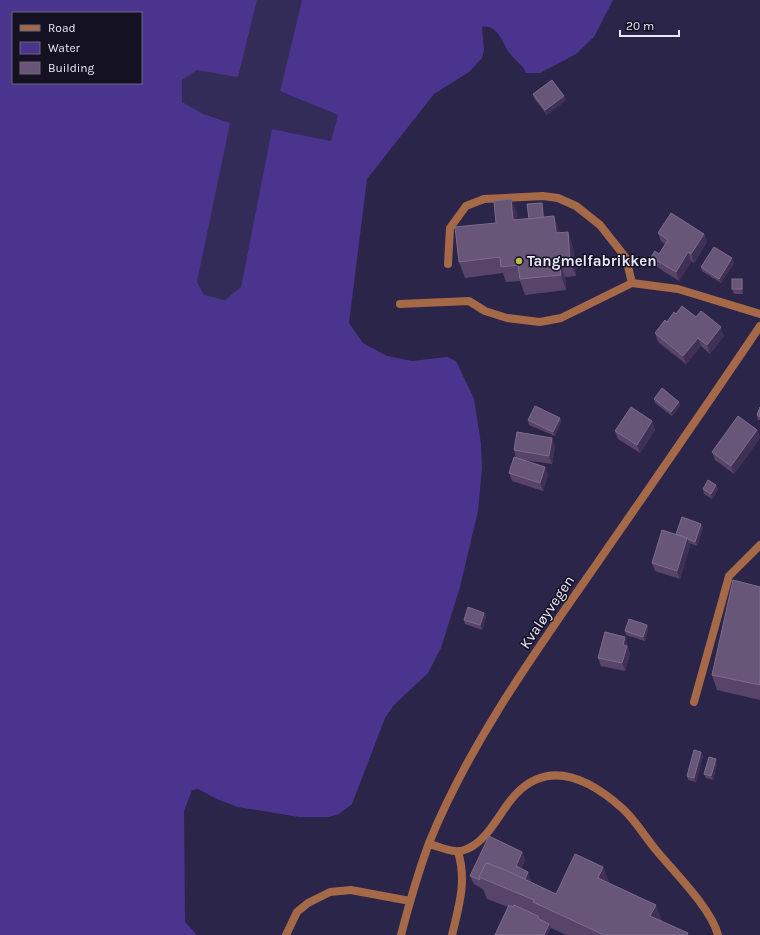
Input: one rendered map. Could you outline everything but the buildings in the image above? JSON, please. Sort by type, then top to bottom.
[{"type":"street","points":[[448,264],[450,228],[466,206],[484,199],[543,196],[558,198],[576,206],[600,225],[626,258],[632,283]]},
{"type":"street","points":[[400,304],[469,302],[485,311],[507,318],[540,322],[560,318],[632,283],[678,288],[760,314]]},
{"type":"street","name":"Kvaløyvegen","points":[[401,935],[410,901],[429,844],[457,782],[473,754],[524,671],[760,326]]},
{"type":"street","points":[[694,702],[729,576],[760,545]]},
{"type":"street","points":[[429,844],[458,852],[467,850],[486,834],[517,793],[528,784],[541,777],[555,774],[572,777],[601,792],[624,810],[698,901],[716,928],[718,935]]},
{"type":"street","points":[[452,935],[463,885],[462,864],[458,852]]},
{"type":"street","points":[[286,935],[297,912],[308,903],[330,892],[351,890],[410,901]]},
{"type":"shaded area","points":[[257,0],[302,0],[280,90],[338,115],[331,141],[272,129],[241,287],[225,300],[204,295],[197,282],[229,123],[203,114],[181,102],[182,80],[197,70],[238,76]]},
{"type":"water","points":[[0,0],[257,0],[238,77],[197,70],[182,80],[182,102],[203,114],[230,123],[197,282],[204,295],[225,300],[241,287],[272,129],[331,141],[338,115],[280,91],[302,0],[613,0],[594,37],[576,54],[540,73],[526,73],[522,66],[509,52],[497,32],[488,27],[482,27],[484,50],[482,58],[469,72],[434,94],[367,179],[349,323],[363,343],[387,356],[412,361],[447,357],[456,361],[474,399],[481,444],[482,468],[478,511],[460,587],[441,648],[428,673],[394,705],[385,718],[352,804],[339,814],[329,817],[299,817],[238,807],[219,800],[198,789],[192,790],[184,811],[185,922],[197,935],[0,935]]},
{"type":"place","name":"Tangmelfabrikken","points":[[519,261]]}]
